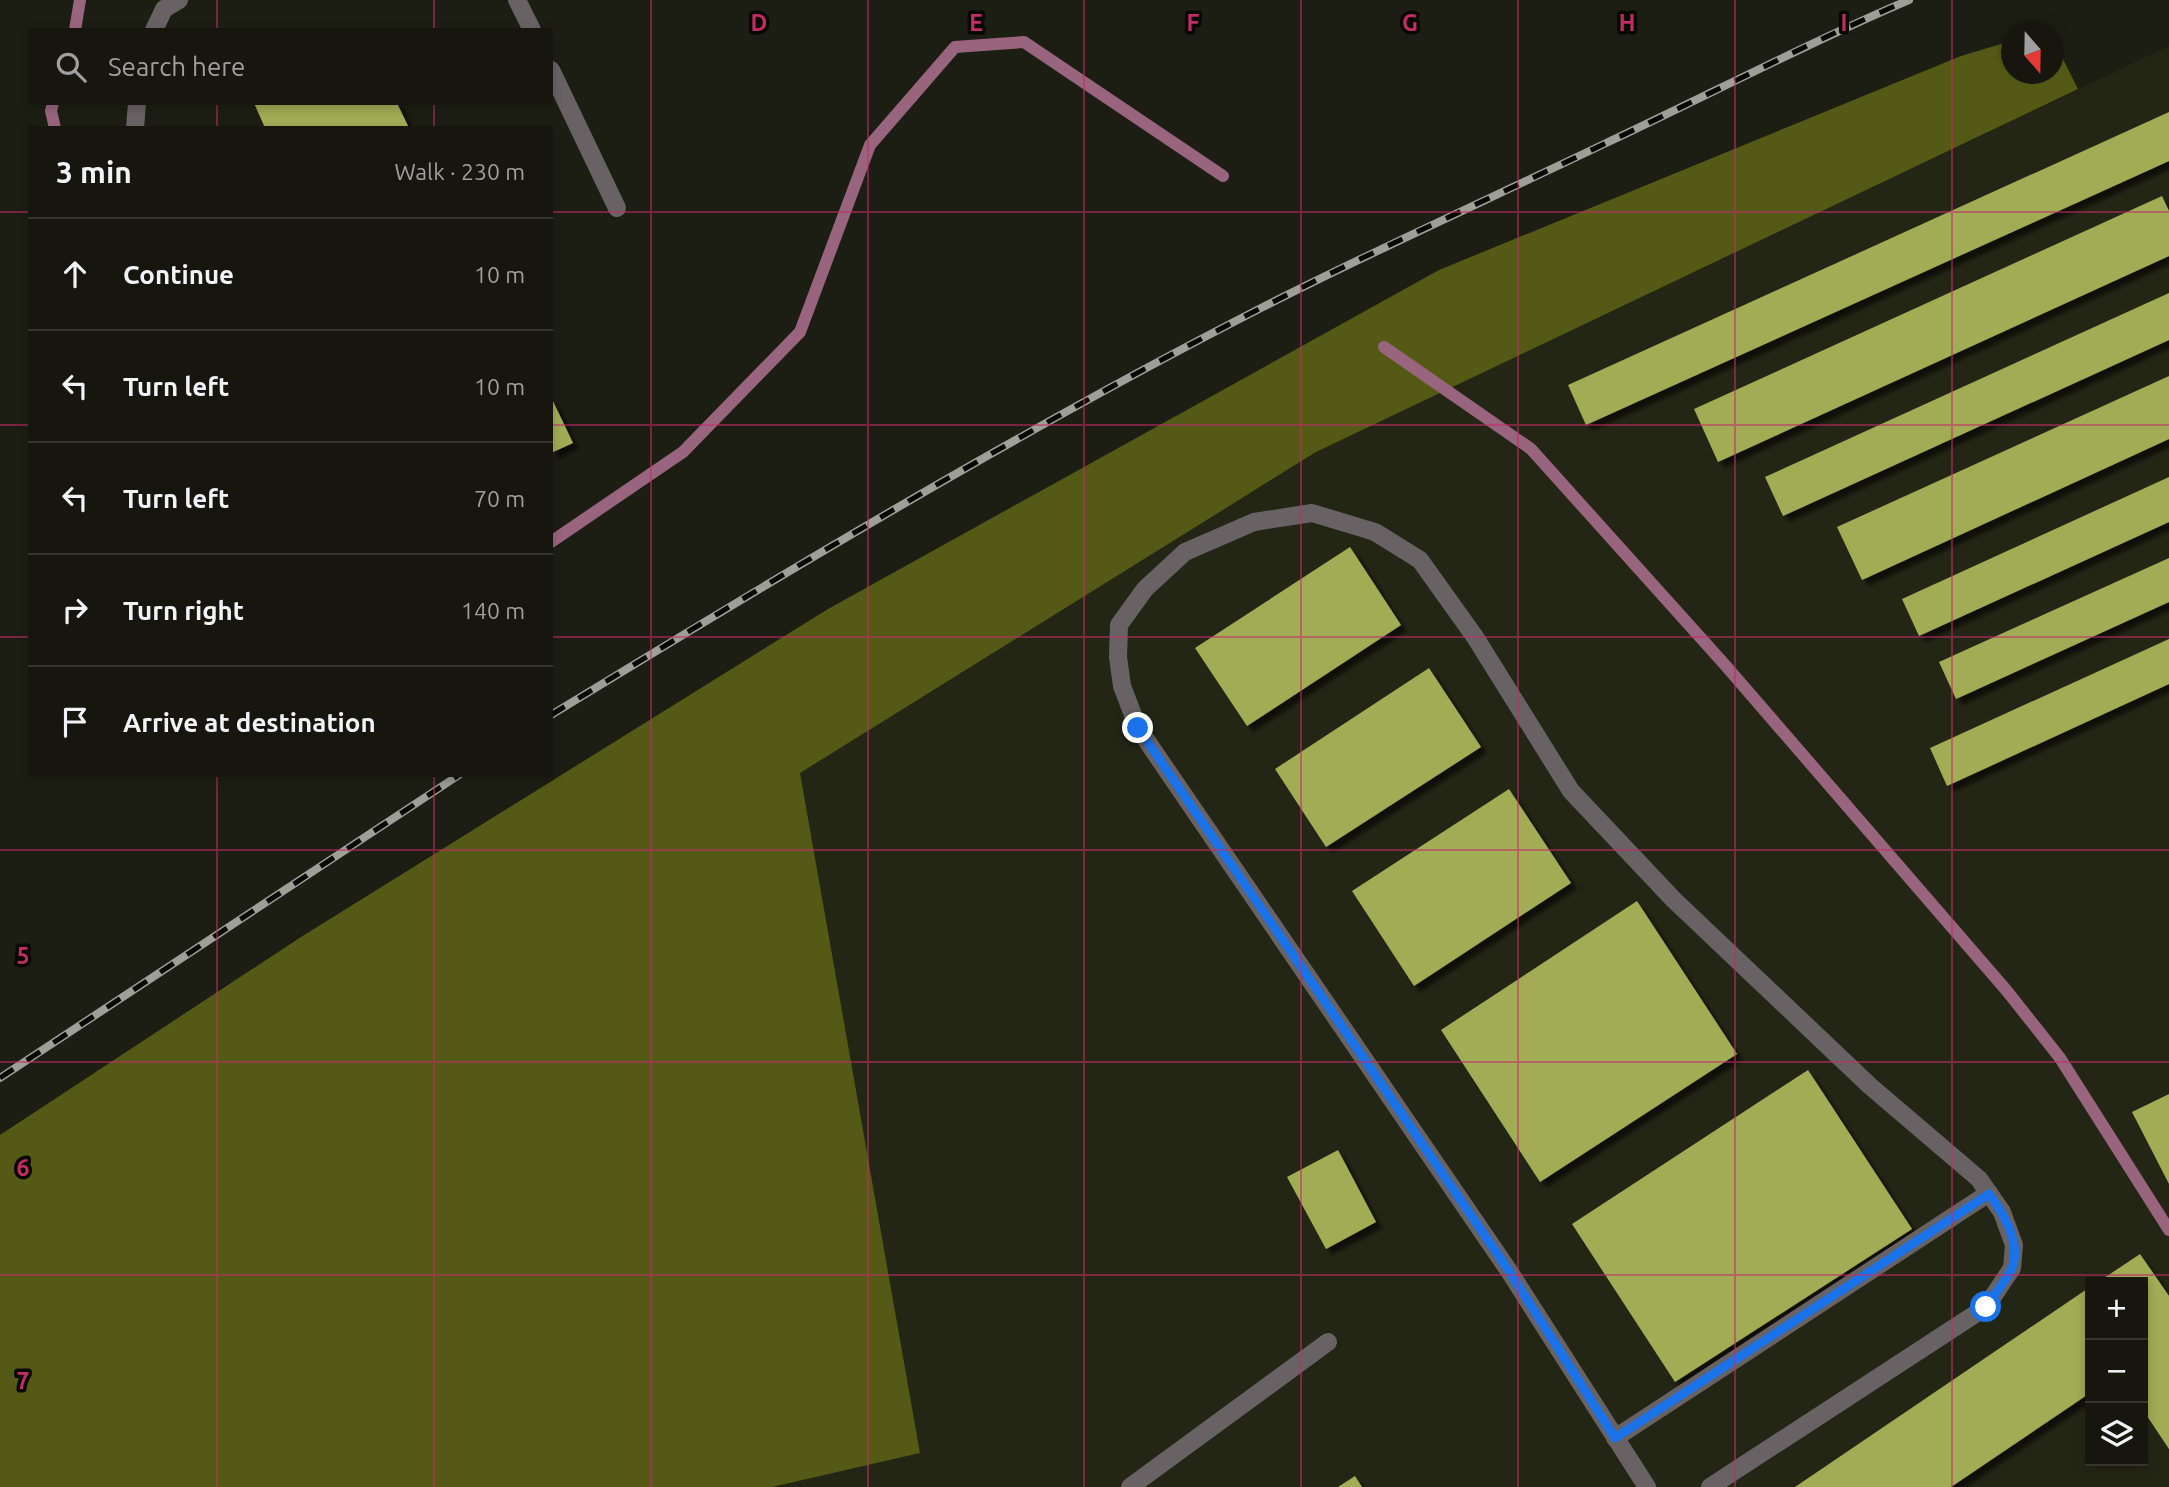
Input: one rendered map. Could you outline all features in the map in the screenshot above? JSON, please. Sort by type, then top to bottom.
[{"type":"lane","points":[[155,28],[164,9],[179,0]]},
{"type":"lane","points":[[517,0],[531,28]]},
{"type":"lane","points":[[553,74],[617,208]]},
{"type":"lane","points":[[135,126],[136,105]]},
{"type":"lane","points":[[1647,1487],[1509,1271],[1138,728],[1122,686],[1118,657],[1119,625],[1145,589],[1185,552],[1254,522],[1312,513],[1374,532],[1420,560],[1475,637],[1571,791],[1673,899],[1870,1086],[1979,1179],[2002,1212],[2014,1245],[2012,1268],[1986,1307],[1710,1487]]},
{"type":"lane","points":[[1615,1438],[1989,1194]]},
{"type":"lane","points":[[1130,1487],[1328,1342]]},
{"type":"shaded area","points":[[2169,46],[2169,1487],[772,1487],[920,1453],[800,773],[1316,452]]},
{"type":"green space","points":[[2001,44],[2001,84],[2064,84],[2064,61],[2078,89],[1316,452],[800,773],[920,1453],[772,1487],[0,1487],[0,1135],[301,937],[828,609],[1439,270],[1961,56]]},
{"type":"building","points":[[255,105],[398,105],[408,126],[264,126]]},
{"type":"building","points":[[2169,112],[2169,161],[1586,425],[1568,385]]},
{"type":"building","points":[[2162,196],[2169,211],[2169,256],[1718,462],[1694,409]]},
{"type":"building","points":[[2169,293],[2169,340],[1783,516],[1765,477]]},
{"type":"building","points":[[2169,376],[2169,439],[1862,580],[1837,527]]},
{"type":"building","points":[[553,401],[573,443],[553,452]]},
{"type":"building","points":[[2169,477],[2169,522],[1919,636],[1902,599]]},
{"type":"building","points":[[1350,547],[1401,625],[1247,726],[1195,648]]},
{"type":"building","points":[[2169,558],[2169,602],[1956,699],[1939,662]]},
{"type":"building","points":[[2169,639],[2169,684],[1947,786],[1930,748]]},
{"type":"building","points":[[1429,668],[1481,747],[1326,847],[1275,769]]},
{"type":"building","points":[[1509,789],[1571,883],[1414,986],[1352,891]]},
{"type":"building","points":[[1637,901],[1737,1054],[1540,1182],[1441,1030]]},
{"type":"building","points":[[1808,1070],[1912,1229],[1675,1382],[1572,1224]]},
{"type":"building","points":[[2169,1094],[2169,1184],[2132,1112]]},
{"type":"building","points":[[1338,1150],[1376,1222],[1326,1249],[1287,1177]]},
{"type":"building","points":[[2140,1254],[2169,1296],[2169,1449],[2148,1418],[2148,1277],[2106,1277]]},
{"type":"building","points":[[2085,1290],[2085,1396],[1951,1487],[1795,1487]]},
{"type":"building","points":[[1355,1476],[1362,1487],[1338,1487]]},
{"type":"waterway","points":[[75,28],[80,0]]},
{"type":"waterway","points":[[553,541],[683,452],[800,332],[870,145],[955,47],[1024,42],[1223,176]]},
{"type":"waterway","points":[[52,105],[55,126]]},
{"type":"waterway","points":[[1384,347],[1531,449],[1726,666],[2007,991],[2060,1058],[2169,1230]]},
{"type":"railway","points":[[553,714],[902,505],[1170,355],[1346,266],[1909,0]]},
{"type":"railway","points":[[0,1078],[456,777]]},
{"type":"route","points":[[1138,728],[1509,1271],[1615,1438],[1989,1194],[2002,1212],[2014,1245],[2012,1268],[1986,1307]]}]
